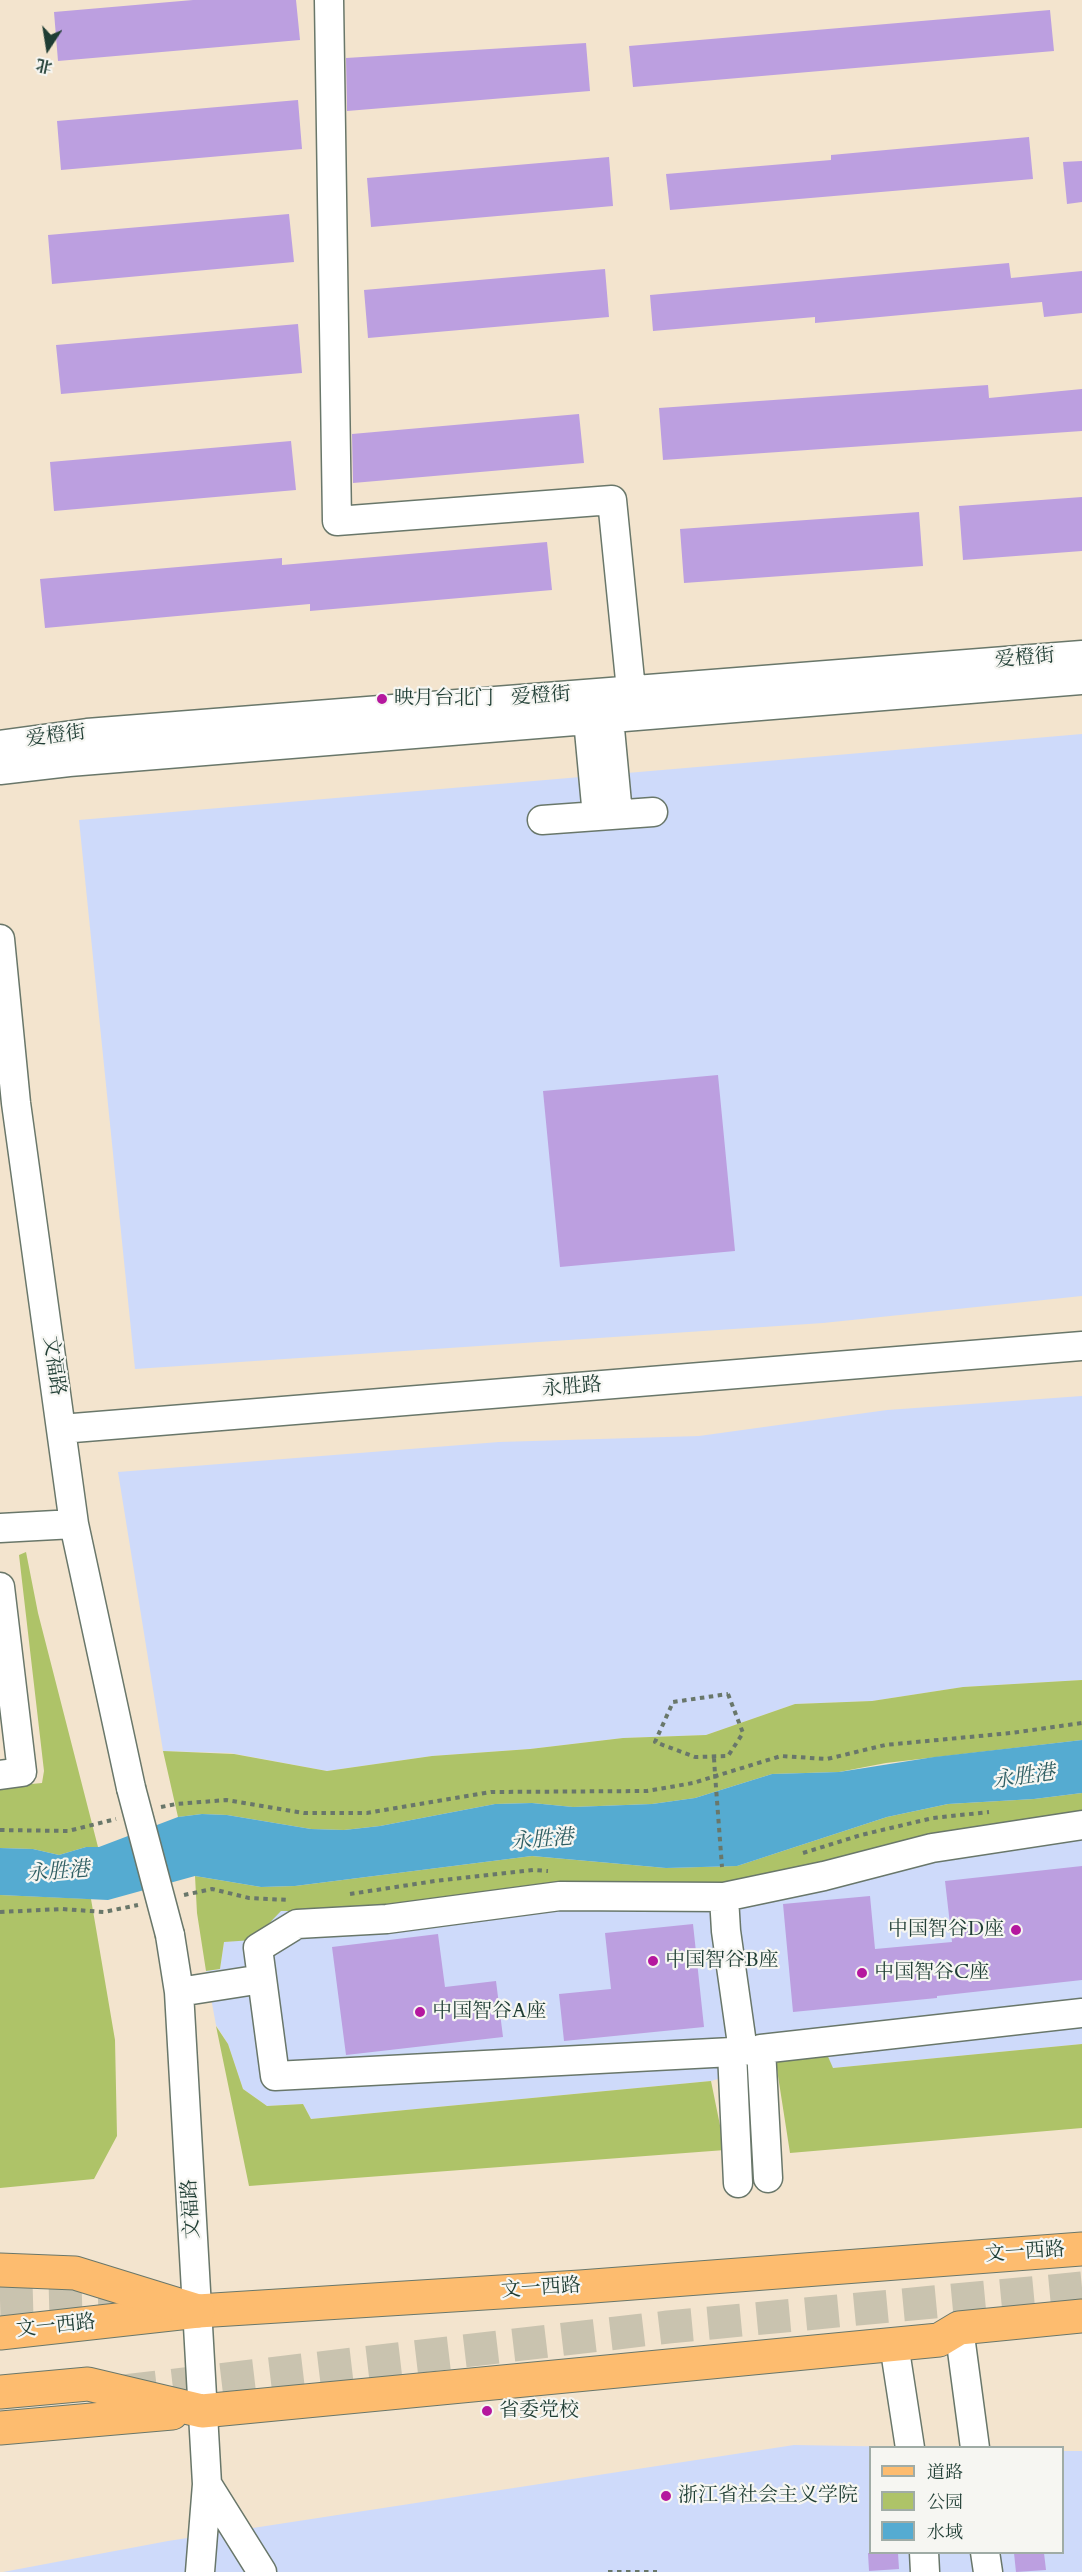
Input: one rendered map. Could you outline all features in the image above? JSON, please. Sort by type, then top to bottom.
[{"type":"main road","name":"文一西路","points":[[0,2333],[198,2311],[580,2287],[1082,2248]]},
{"type":"main road","points":[[0,2270],[75,2273],[198,2311]]},
{"type":"main road","points":[[0,2428],[202,2411],[939,2340],[959,2328],[1082,2316]]},
{"type":"main road","points":[[0,2392],[88,2384],[202,2411]]},
{"type":"street","points":[[329,0],[337,522],[612,500],[631,690]]},
{"type":"street","name":"爱橙街","points":[[0,745],[87,733],[1082,655]]},
{"type":"street","name":"爱橙街","points":[[0,770],[81,761],[1082,680]]},
{"type":"street","points":[[599,719],[608,815]]},
{"type":"street","points":[[542,820],[653,812]]},
{"type":"street","name":"文福路","points":[[0,939],[8,1105],[62,1429],[74,1524],[131,1788],[170,1935],[179,1992],[207,2484],[200,2572]]},
{"type":"street","name":"永胜路","points":[[62,1429],[1082,1346]]},
{"type":"street","points":[[0,1528],[74,1524]]},
{"type":"street","points":[[0,1587],[7,1697],[22,1772],[0,1775]]},
{"type":"street","points":[[1082,1825],[932,1848],[824,1876],[724,1897],[560,1896],[387,1919],[297,1924],[258,1948],[275,2076],[746,2050],[1082,2013]]},
{"type":"street","points":[[724,1897],[726,1932],[768,2178]]},
{"type":"street","points":[[179,1992],[262,1978]]},
{"type":"street","points":[[738,2183],[746,2050]]},
{"type":"street","points":[[959,2328],[975,2446]]},
{"type":"street","points":[[894,2344],[910,2446]]},
{"type":"street","points":[[207,2484],[262,2572]]},
{"type":"street","points":[[924,2554],[925,2572]]},
{"type":"street","points":[[985,2554],[988,2572]]},
{"type":"path","points":[[728,1694],[744,1733],[728,1756],[714,1758],[695,1757],[655,1742],[673,1702],[728,1694]]},
{"type":"path","points":[[154,1809],[176,1804],[226,1800],[304,1814],[367,1813],[491,1792],[647,1791],[693,1784],[781,1756],[827,1759],[885,1745],[1011,1733],[1082,1723]]},
{"type":"path","points":[[714,1758],[722,1867]]},
{"type":"path","points":[[801,1854],[861,1835],[933,1818],[991,1812]]},
{"type":"path","points":[[0,1830],[68,1831],[122,1817]]},
{"type":"path","points":[[348,1895],[435,1881],[533,1870],[556,1871]]},
{"type":"path","points":[[183,1895],[212,1889],[249,1898],[294,1900]]},
{"type":"path","points":[[0,1912],[62,1909],[104,1912],[149,1902]]},
{"type":"path","points":[[608,2572],[657,2572]]},
{"type":"shaded area","points":[[1082,734],[1082,1296],[823,1323],[135,1369],[79,820]]},
{"type":"shaded area","points":[[1082,1396],[1082,1680],[963,1687],[872,1701],[795,1704],[706,1735],[623,1738],[530,1749],[432,1756],[327,1771],[230,1753],[163,1751],[118,1472],[499,1442],[699,1436],[887,1410]]},
{"type":"shaded area","points":[[1082,1819],[1082,2044],[833,2068],[796,2056],[711,2081],[311,2119],[303,2104],[267,2106],[243,2089],[228,2044],[216,2025],[206,1971],[220,1969],[224,1942],[253,1939],[280,1911]]},
{"type":"shaded area","name":"浙江省社会主义学院","points":[[794,2445],[869,2446],[869,2554],[1064,2554],[1064,2451],[1082,2451],[1082,2572],[3,2572],[168,2541]]},
{"type":"green space","points":[[26,1552],[38,1613],[98,1847],[86,1847],[59,1855],[33,1849],[0,1848],[0,1787],[42,1783],[44,1771],[19,1555]]},
{"type":"green space","points":[[1082,1680],[1082,1740],[886,1763],[839,1772],[772,1774],[695,1798],[652,1804],[573,1807],[532,1803],[495,1804],[380,1826],[344,1830],[311,1829],[227,1815],[202,1814],[178,1817],[163,1751],[234,1754],[327,1771],[432,1756],[530,1749],[623,1738],[706,1735],[795,1704],[872,1701],[963,1687]]},
{"type":"green space","points":[[1082,1793],[1082,1819],[710,1892],[367,1911],[281,1911],[253,1940],[224,1942],[220,1969],[206,1971],[197,1913],[195,1876],[261,1887],[295,1886],[532,1856],[666,1868],[737,1866],[887,1817],[948,1804],[1034,1799]]},
{"type":"green space","points":[[0,1895],[91,1899],[115,2040],[117,2136],[94,2179],[0,2188]]},
{"type":"green space","points":[[216,2026],[228,2044],[243,2089],[267,2106],[303,2104],[311,2119],[711,2081],[725,2150],[249,2186]]},
{"type":"green space","points":[[1082,2044],[1082,2128],[790,2153],[776,2063],[796,2056],[826,2052],[833,2068]]},
{"type":"water","name":"永胜港","points":[[1082,1740],[1082,1793],[1034,1799],[948,1804],[887,1817],[737,1866],[666,1868],[532,1856],[295,1886],[261,1887],[195,1876],[108,1900],[0,1895],[0,1848],[33,1849],[59,1855],[86,1847],[99,1847],[178,1817],[202,1814],[227,1815],[311,1829],[344,1830],[380,1826],[495,1804],[532,1803],[573,1807],[652,1804],[695,1798],[772,1774],[839,1772],[934,1757]]},
{"type":"building","points":[[193,0],[296,0],[300,40],[58,61],[54,12]]},
{"type":"building","points":[[1050,10],[1054,51],[633,87],[629,46]]},
{"type":"building","points":[[586,43],[590,91],[347,111],[346,58]]},
{"type":"building","points":[[298,100],[302,149],[61,170],[57,121]]},
{"type":"building","points":[[1029,137],[1033,179],[670,210],[666,174],[831,160],[831,155]]},
{"type":"building","points":[[609,157],[613,206],[371,227],[367,178]]},
{"type":"building","points":[[1082,161],[1082,202],[1067,204],[1063,162]]},
{"type":"building","points":[[289,214],[294,262],[52,284],[48,235]]},
{"type":"building","points":[[1009,263],[1011,278],[1082,271],[1082,313],[1044,317],[1042,302],[815,323],[815,317],[653,331],[650,295]]},
{"type":"building","points":[[605,269],[609,317],[368,338],[364,290]]},
{"type":"building","points":[[298,324],[302,373],[61,394],[56,345]]},
{"type":"building","points":[[988,385],[989,398],[1082,389],[1082,431],[663,460],[659,408]]},
{"type":"building","points":[[579,414],[584,463],[353,483],[352,434]]},
{"type":"building","points":[[291,441],[296,490],[54,511],[50,462]]},
{"type":"building","points":[[1082,497],[1082,551],[963,560],[959,506]]},
{"type":"building","points":[[919,512],[923,566],[684,583],[680,529]]},
{"type":"building","points":[[547,542],[552,590],[310,611],[310,604],[45,628],[40,579],[282,558],[282,565]]},
{"type":"building","points":[[718,1075],[735,1251],[560,1267],[543,1091]]},
{"type":"building","points":[[1082,1866],[1082,1980],[937,1996],[937,1998],[793,2012],[783,1904],[870,1896],[875,1949],[952,1942],[945,1881]]},
{"type":"building","name":"中国智谷B座","points":[[693,1924],[704,2027],[564,2041],[559,1994],[611,1989],[605,1933]]},
{"type":"building","name":"中国智谷A座","points":[[438,1934],[445,1987],[496,1981],[503,2037],[346,2055],[332,1947]]},
{"type":"building","points":[[868,2553],[898,2554],[899,2569],[869,2571]]},
{"type":"building","points":[[1014,2554],[1044,2554],[1046,2570],[1016,2572]]},
{"type":"tunnel","points":[[124,2391],[668,2327],[1082,2288]]},
{"type":"tunnel","points":[[0,2300],[141,2296]]},
{"type":"place","name":"映月台北门","points":[[382,699]]},
{"type":"place","name":"中国智谷D座","points":[[1016,1930]]},
{"type":"place","name":"中国智谷B座","points":[[653,1961]]},
{"type":"place","name":"中国智谷C座","points":[[862,1973]]},
{"type":"place","name":"中国智谷A座","points":[[420,2012]]},
{"type":"place","name":"省委党校","points":[[487,2411]]},
{"type":"place","name":"浙江省社会主义学院","points":[[666,2496]]}]
